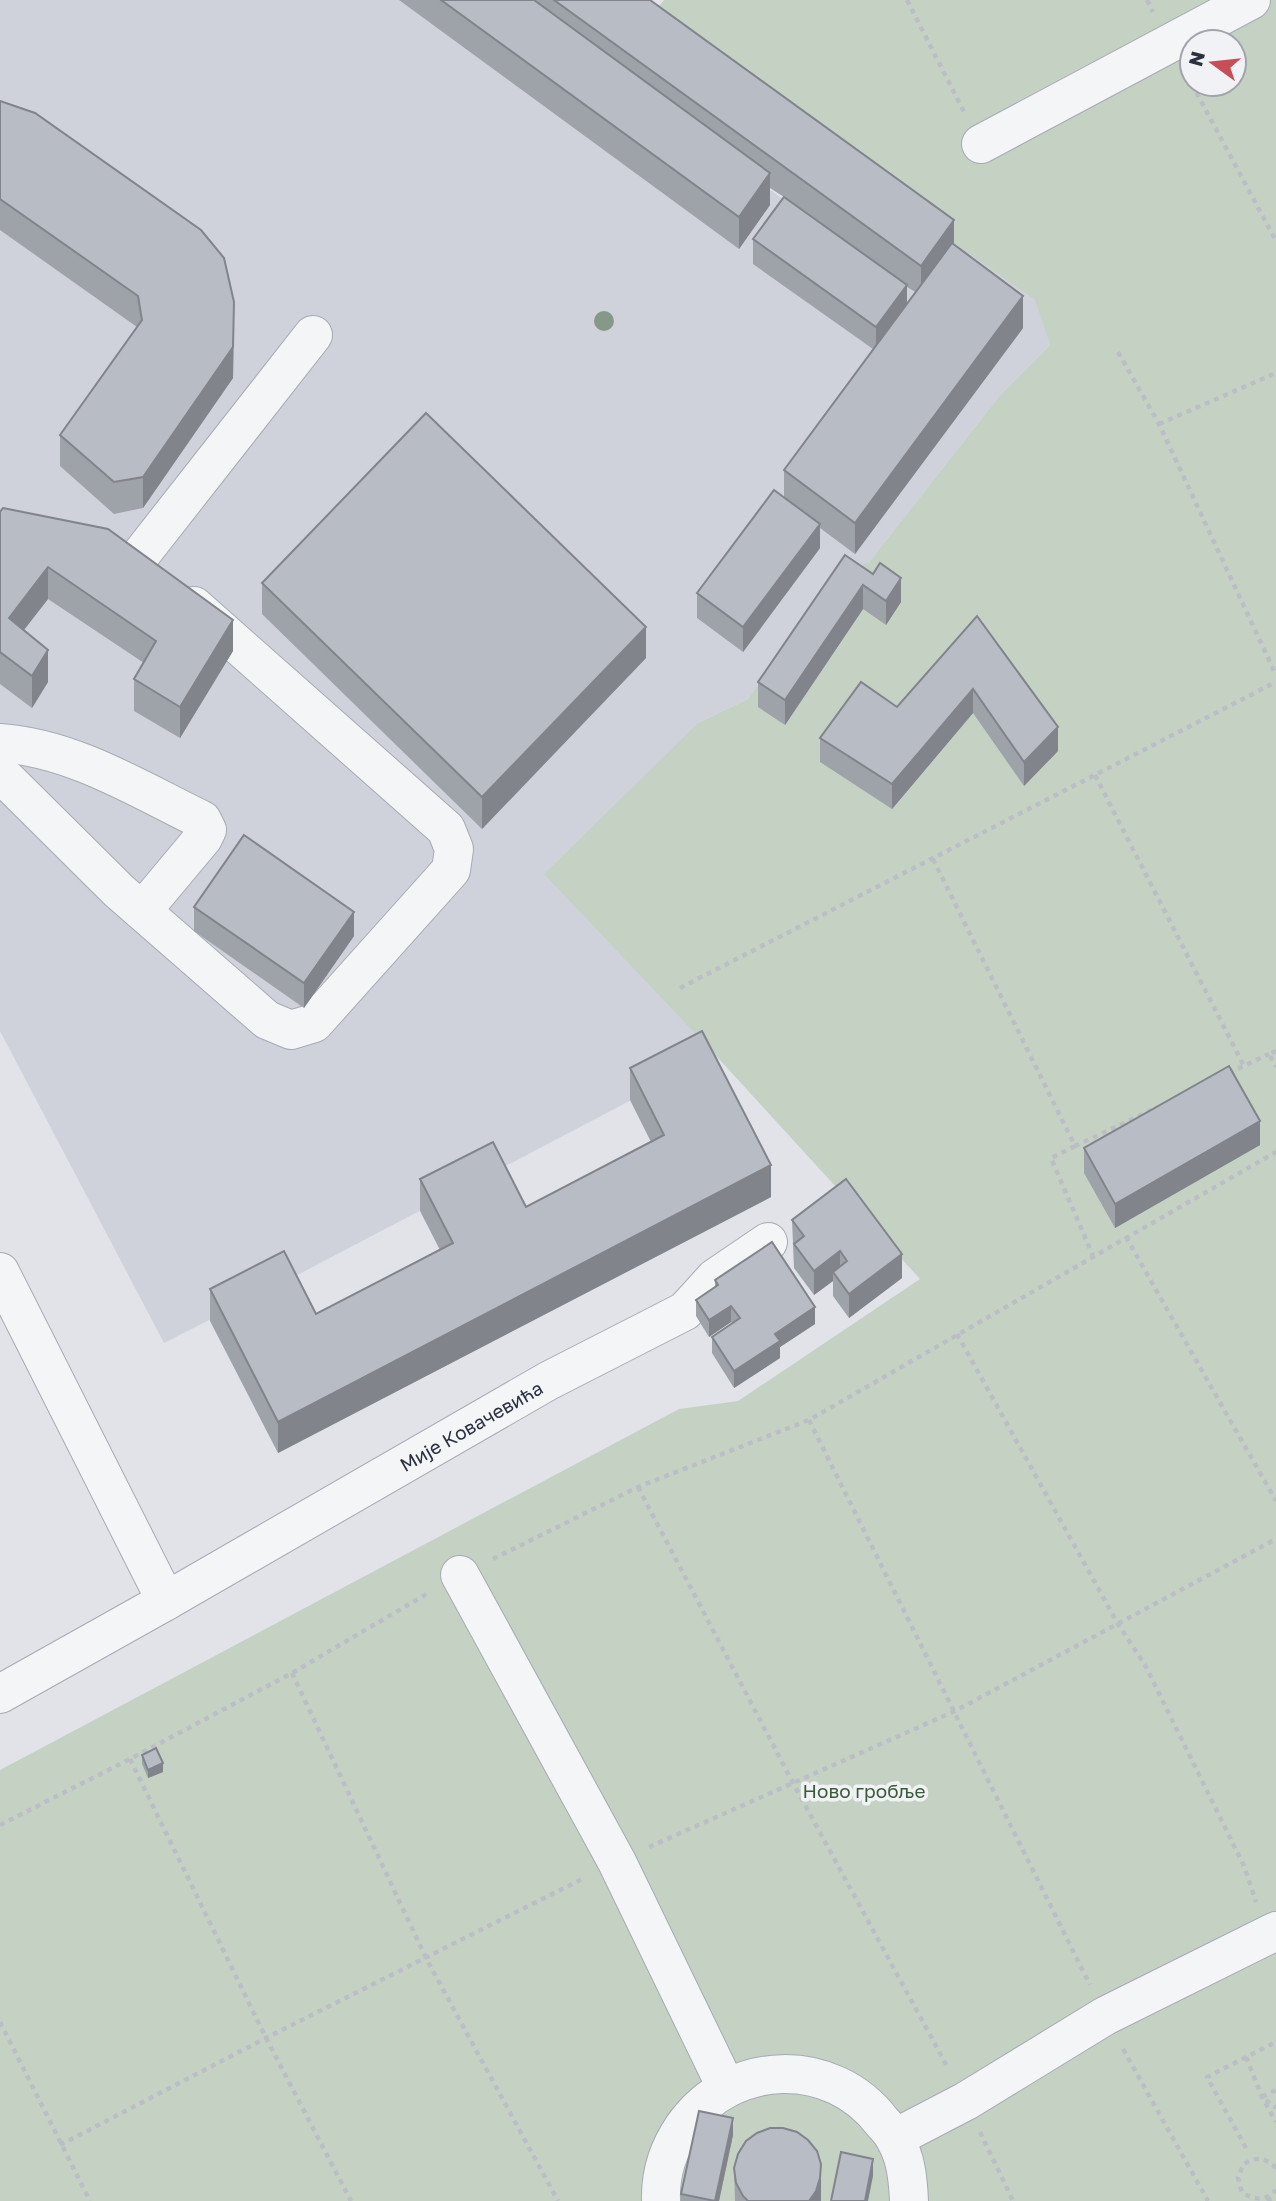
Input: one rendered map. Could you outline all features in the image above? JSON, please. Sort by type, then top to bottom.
[{"type":"street","points":[[981,144],[1251,0]]},
{"type":"street","points":[[139,557],[313,335]]},
{"type":"street","points":[[0,773],[119,891],[267,1020],[291,1030],[314,1023],[451,870],[454,849],[446,829],[139,557],[101,545]]},
{"type":"street","points":[[0,743],[17,744],[78,760],[202,820],[207,830],[203,838],[142,911]]},
{"type":"street","name":"Мије Ковачевића","points":[[0,1694],[548,1381],[685,1311],[715,1278],[768,1242]]},
{"type":"street","points":[[0,1272],[166,1601]]},
{"type":"street","points":[[460,1575],[617,1862],[726,2087]]},
{"type":"street","points":[[895,2138],[966,2101],[1105,2016],[1272,1933]]},
{"type":"street","points":[[661,2201],[660,2183],[671,2145],[694,2112],[726,2087],[763,2075],[802,2074],[839,2085],[871,2107],[895,2138],[908,2175],[909,2201]]},
{"type":"path","points":[[906,0],[981,144]]},
{"type":"path","points":[[1147,0],[1276,241]]},
{"type":"path","points":[[1118,352],[1159,424],[1276,674]]},
{"type":"path","points":[[1159,424],[1276,373]]},
{"type":"path","points":[[680,988],[1276,682]]},
{"type":"path","points":[[1095,775],[1244,1066]]},
{"type":"path","points":[[933,859],[1075,1146]]},
{"type":"path","points":[[1220,1077],[1276,1051]]},
{"type":"path","points":[[1269,1054],[1276,1068]]},
{"type":"path","points":[[1093,1256],[1051,1158],[1160,1106]]},
{"type":"path","points":[[0,1825],[292,1672],[460,1575],[638,1487],[809,1420],[1276,1152]]},
{"type":"path","points":[[1126,1237],[1276,1501]]},
{"type":"path","points":[[957,1334],[1118,1624],[1145,1665],[1244,1866],[1272,1933]]},
{"type":"path","points":[[809,1420],[1105,2016],[1208,2201]]},
{"type":"path","points":[[638,1487],[793,1783],[966,2101],[1013,2201]]},
{"type":"path","points":[[60,2145],[617,1862],[955,1711],[1276,1539]]},
{"type":"path","points":[[292,1672],[426,1958],[558,2201]]},
{"type":"path","points":[[130,1759],[267,2038],[351,2201]]},
{"type":"path","points":[[0,2022],[90,2201]]},
{"type":"path","points":[[1246,2148],[1207,2077],[1276,2042]]},
{"type":"path","points":[[1246,2057],[1262,2097],[1276,2121]]},
{"type":"path","points":[[1262,2097],[1276,2091]]},
{"type":"path","points":[[1262,2097],[1276,2108]]},
{"type":"path","points":[[1276,2168],[1267,2160],[1254,2159],[1243,2165],[1238,2178],[1242,2192],[1254,2199],[1276,2197]]},
{"type":"path","points":[[1266,2200],[1276,2190]]},
{"type":"shaded area","points":[[0,0],[503,0],[921,297],[960,248],[1036,300],[1050,345],[1001,394],[869,562],[837,573],[748,699],[698,723],[708,1047],[702,1063],[164,1343],[0,1031]]},
{"type":"green space","name":"Ново гробље","points":[[664,0],[1276,0],[1276,2201],[0,2201],[0,1770],[679,1409],[738,1401],[920,1279],[708,1047],[544,874],[698,723],[748,699],[837,573],[869,562],[1001,394],[1050,345],[1035,300],[871,186],[647,22]]},
{"type":"building","points":[[441,0],[534,0],[770,173],[739,217]]},
{"type":"building","points":[[554,0],[650,0],[954,220],[921,266]]},
{"type":"building","points":[[0,101],[35,113],[201,230],[224,258],[234,302],[233,347],[143,477],[114,482],[60,435],[142,320],[138,296],[0,199]]},
{"type":"building","points":[[784,197],[907,285],[876,327],[753,239]]},
{"type":"building","points":[[952,243],[1023,296],[855,523],[784,470]]},
{"type":"building","points":[[426,413],[646,627],[482,797],[262,583]]},
{"type":"building","points":[[774,490],[820,524],[743,627],[697,593]]},
{"type":"building","points":[[3,508],[108,529],[233,620],[180,707],[134,679],[156,641],[48,567],[9,618],[48,650],[32,676],[0,652],[0,512]]},
{"type":"building","points":[[845,555],[873,574],[880,563],[901,578],[886,601],[863,585],[785,700],[758,682]]},
{"type":"building","points":[[977,616],[1058,727],[1024,762],[973,689],[892,784],[820,738],[861,682],[897,707]]},
{"type":"building","points":[[244,835],[354,912],[304,983],[194,907]]},
{"type":"building","points":[[702,1031],[771,1165],[278,1422],[210,1289],[284,1251],[316,1314],[453,1243],[420,1179],[493,1142],[526,1207],[664,1135],[630,1068]]},
{"type":"building","points":[[1229,1066],[1260,1121],[1115,1204],[1084,1148]]},
{"type":"building","points":[[846,1179],[902,1254],[849,1294],[833,1272],[847,1261],[840,1251],[814,1271],[794,1244],[804,1236],[792,1220]]},
{"type":"building","points":[[772,1242],[815,1307],[775,1334],[780,1341],[734,1371],[712,1337],[740,1318],[731,1306],[709,1320],[696,1300],[718,1285],[715,1280]]},
{"type":"building","points":[[156,1748],[163,1763],[148,1770],[142,1755]]},
{"type":"building","points":[[699,2111],[733,2118],[715,2201],[681,2194]]},
{"type":"building","points":[[770,2128],[797,2132],[817,2151],[821,2164],[820,2178],[809,2201],[748,2201],[736,2183],[734,2168],[746,2141]]},
{"type":"building","points":[[841,2152],[873,2159],[865,2201],[831,2201]]}]
